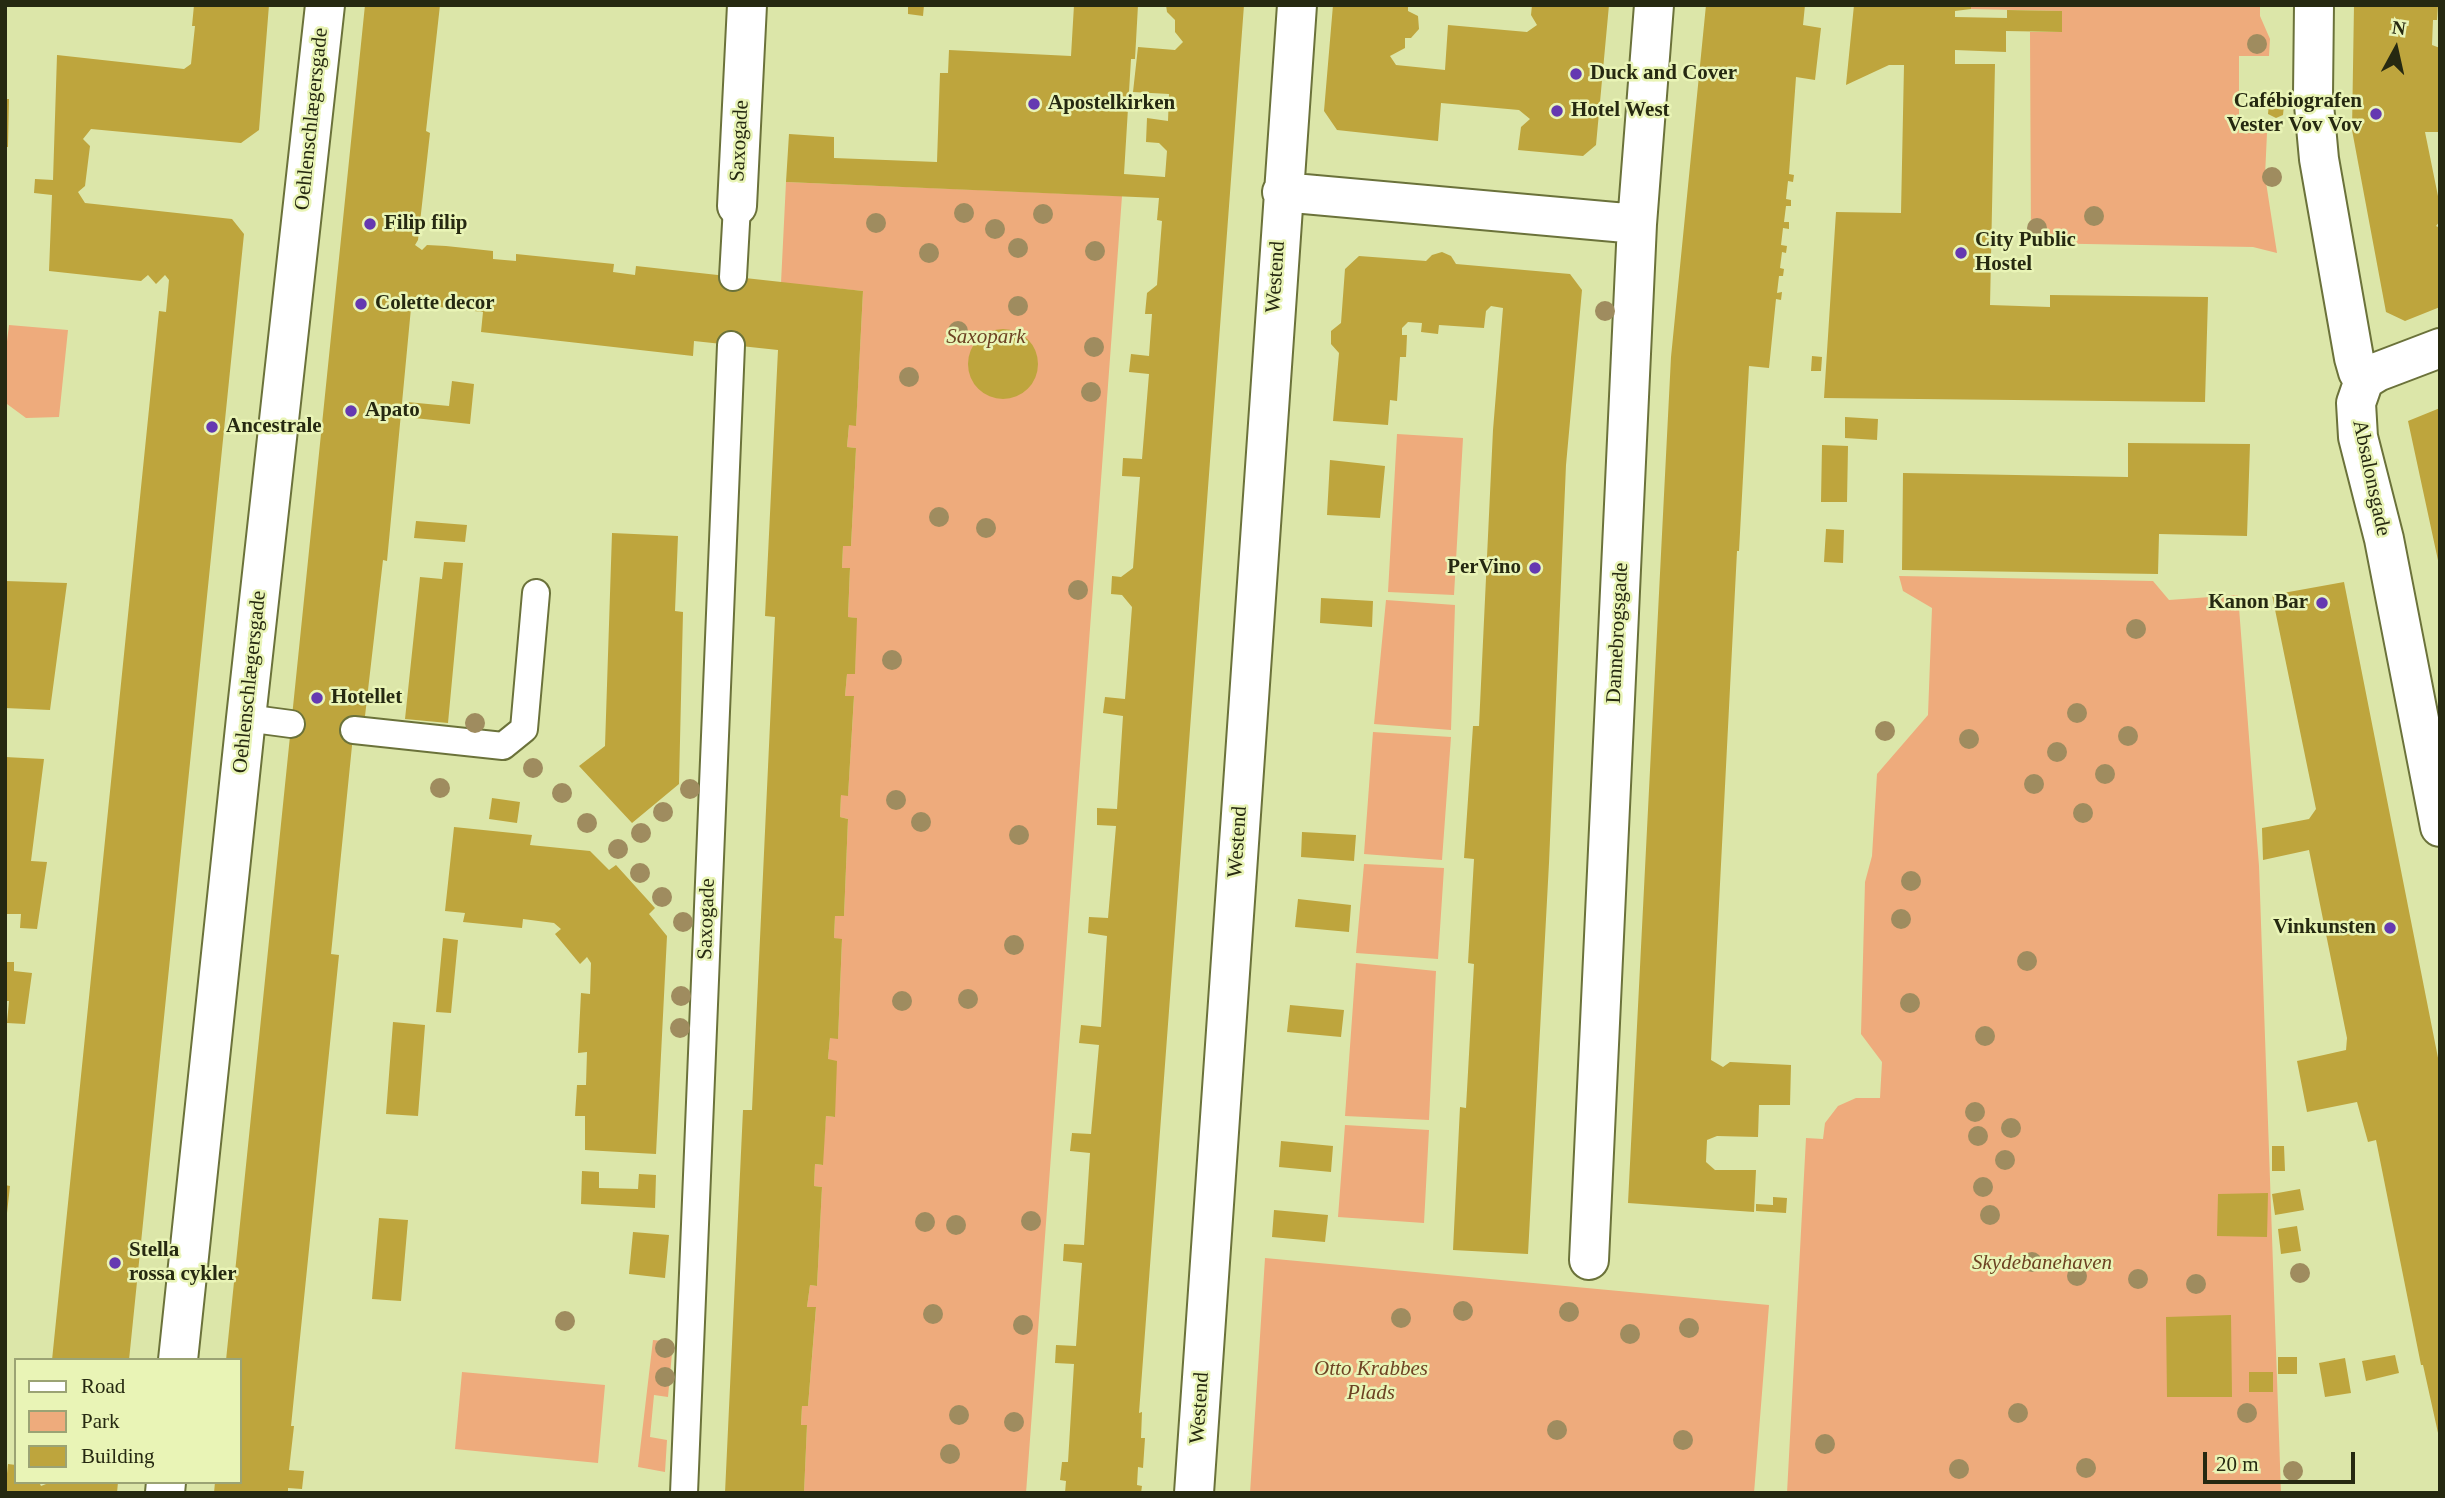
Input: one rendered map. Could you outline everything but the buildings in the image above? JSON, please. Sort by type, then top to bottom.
[{"type":"street","name":"Oehlenschlægersgade","points":[[178,1358],[325,5]]},
{"type":"street","name":"Saxogade","points":[[737,206],[747,5]]},
{"type":"street","name":"Westend","points":[[1194,1493],[1297,5]]},
{"type":"street","name":"Dannebrogsgade","points":[[1590,1261],[1637,224],[1654,5]]},
{"type":"street","points":[[2314,5],[2313,94],[2319,159],[2358,373],[2364,380],[2377,372],[2440,348]]},
{"type":"street","points":[[1282,192],[1637,224]]},
{"type":"street","name":"Absalonsgade","points":[[2364,380],[2356,403],[2358,436],[2384,539],[2440,827]]},
{"type":"lane","name":"Saxogade","points":[[733,278],[737,206]]},
{"type":"lane","name":"Saxogade","points":[[684,1493],[731,345]]},
{"type":"lane","points":[[354,730],[503,746],[524,729],[536,593]]},
{"type":"lane","points":[[246,719],[291,724]]},
{"type":"green space","points":[[1971,5],[2260,5],[2260,16],[2270,39],[2269,56],[2239,56],[2239,133],[2267,133],[2265,176],[2277,253],[2253,247],[2031,243],[2030,32],[2061,32],[2062,11],[1971,9]]},
{"type":"green space","name":"Saxopark","points":[[786,182],[1122,196],[1026,1493],[804,1493],[807,1425],[801,1425],[802,1406],[808,1406],[816,1308],[807,1307],[810,1285],[817,1286],[822,1187],[814,1186],[815,1164],[822,1165],[826,1116],[834,1117],[828,1059],[830,1038],[838,1038],[842,940],[834,938],[835,916],[844,916],[848,819],[840,817],[841,795],[848,795],[854,697],[845,696],[847,674],[855,674],[856,618],[848,617],[850,569],[842,568],[843,546],[851,546],[856,448],[847,447],[849,425],[856,425],[863,291],[781,283]]},
{"type":"green space","points":[[9,325],[68,330],[59,417],[26,418],[7,404],[5,358]]},
{"type":"green space","points":[[1397,434],[1463,438],[1454,595],[1388,592]]},
{"type":"green space","name":"Skydebanehaven","points":[[1899,576],[2153,581],[2169,600],[2238,595],[2259,866],[2281,1493],[1787,1493],[1806,1138],[1823,1139],[1825,1123],[1838,1106],[1856,1098],[1880,1098],[1882,1062],[1861,1034],[1865,882],[1872,856],[1877,774],[1928,715],[1932,608],[1903,591]]},
{"type":"green space","points":[[1386,600],[1455,605],[1451,730],[1374,724]]},
{"type":"green space","points":[[1373,732],[1451,737],[1442,860],[1364,854]]},
{"type":"green space","points":[[1364,864],[1444,868],[1438,959],[1356,953]]},
{"type":"green space","points":[[1356,963],[1436,971],[1429,1120],[1345,1116]]},
{"type":"green space","points":[[1345,1125],[1429,1130],[1424,1223],[1338,1217]]},
{"type":"green space","name":"Otto Krabbes Plads","points":[[1265,1258],[1769,1305],[1754,1493],[1250,1493]]},
{"type":"green space","points":[[653,1340],[673,1342],[668,1397],[654,1395],[650,1437],[667,1440],[665,1472],[638,1467]]},
{"type":"green space","points":[[462,1372],[605,1385],[598,1463],[455,1449]]},
{"type":"place","name":"Duck and Cover","points":[[1576,74]]},
{"type":"place","name":"Apostelkirken","points":[[1034,104]]},
{"type":"place","name":"Hotel West","points":[[1557,111]]},
{"type":"place","name":"Cafébiografen Vester Vov Vov","points":[[2376,114]]},
{"type":"place","name":"Filip filip","points":[[370,224]]},
{"type":"place","name":"City Public Hostel","points":[[1961,253]]},
{"type":"place","name":"Colette decor","points":[[361,304]]},
{"type":"place","name":"Apato","points":[[351,411]]},
{"type":"place","name":"Ancestrale","points":[[212,427]]},
{"type":"place","name":"PerVino","points":[[1535,568]]},
{"type":"place","name":"Kanon Bar","points":[[2322,603]]},
{"type":"place","name":"Hotellet","points":[[317,698]]},
{"type":"place","name":"Vinkunsten","points":[[2390,928]]},
{"type":"place","name":"Stella rossa cykler","points":[[115,1263]]}]
